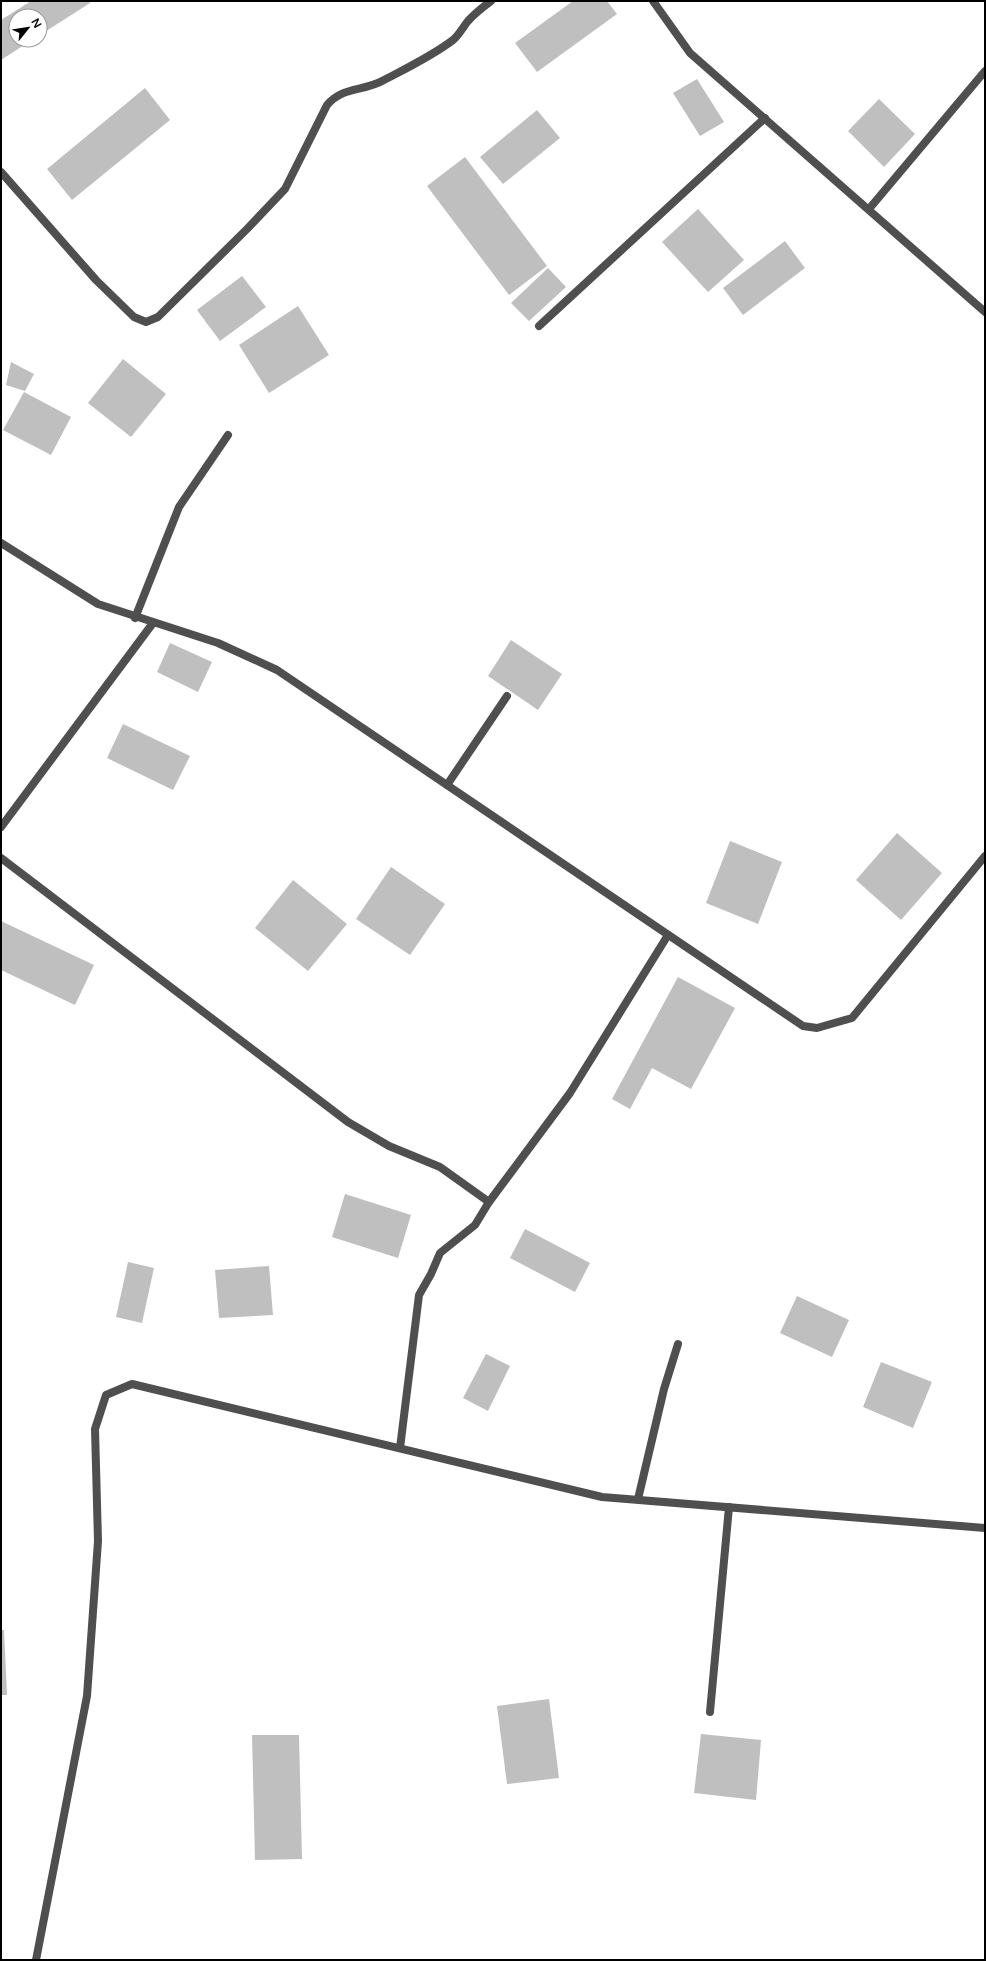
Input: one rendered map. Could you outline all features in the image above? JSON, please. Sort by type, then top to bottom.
[{"type":"street","points":[[1,172],[96,280],[134,317],[146,322],[158,317],[285,189],[327,105],[334,97],[342,92],[364,88],[381,82],[441,48],[455,39],[468,20],[491,1]]},
{"type":"street","points":[[653,1],[690,54],[985,312]]},
{"type":"street","points":[[869,209],[985,72]]},
{"type":"street","points":[[539,326],[765,118]]},
{"type":"street","points":[[136,618],[179,506],[228,435]]},
{"type":"street","points":[[1,543],[58,581],[98,604],[136,618],[218,643],[277,670],[803,1026],[817,1028],[852,1018],[985,856]]},
{"type":"street","points":[[1,827],[153,623]]},
{"type":"street","points":[[447,785],[507,696]]},
{"type":"street","points":[[1,858],[348,1122],[389,1146],[440,1167],[489,1202]]},
{"type":"street","points":[[400,1448],[419,1294],[431,1274],[440,1252],[475,1225],[489,1202],[570,1093],[668,935]]},
{"type":"street","points":[[638,1499],[664,1389],[678,1344]]},
{"type":"street","points":[[36,1960],[87,1696],[98,1541],[95,1430],[106,1395],[132,1384],[602,1497],[985,1528]]},
{"type":"street","points":[[710,1712],[729,1507]]},
{"type":"building","points":[[31,1],[89,1],[90,3],[48,30],[48,8],[20,8]]},
{"type":"building","points":[[573,1],[607,1],[617,14],[537,72],[515,43]]},
{"type":"building","points":[[8,16],[8,48],[20,48],[1,60],[1,20]]},
{"type":"building","points":[[697,79],[724,122],[700,136],[673,93]]},
{"type":"building","points":[[145,88],[170,120],[72,200],[47,169]]},
{"type":"building","points":[[879,99],[915,134],[884,167],[848,131]]},
{"type":"building","points":[[537,110],[560,138],[503,184],[480,157]]},
{"type":"building","points":[[465,157],[547,266],[509,295],[427,186]]},
{"type":"building","points":[[698,209],[744,260],[708,292],[662,242]]},
{"type":"building","points":[[785,241],[805,268],[743,315],[723,288]]},
{"type":"building","points":[[548,268],[566,287],[529,321],[511,303]]},
{"type":"building","points":[[242,276],[266,307],[220,341],[197,310]]},
{"type":"building","points":[[298,306],[329,355],[269,393],[239,345]]},
{"type":"building","points":[[123,359],[166,394],[131,437],[88,403]]},
{"type":"building","points":[[11,362],[34,374],[25,391],[6,385]]},
{"type":"building","points":[[24,392],[71,417],[51,455],[3,430]]},
{"type":"building","points":[[511,640],[562,674],[538,710],[488,676]]},
{"type":"building","points":[[170,643],[212,662],[198,692],[157,672]]},
{"type":"building","points":[[123,724],[190,756],[173,790],[107,758]]},
{"type":"building","points":[[897,833],[942,873],[901,920],[856,880]]},
{"type":"building","points":[[730,841],[782,862],[758,924],[706,903]]},
{"type":"building","points":[[391,867],[445,904],[410,955],[356,919]]},
{"type":"building","points":[[293,880],[347,924],[308,971],[255,928]]},
{"type":"building","points":[[1,921],[94,965],[75,1005],[1,970]]},
{"type":"building","points":[[678,977],[735,1008],[691,1089],[652,1068],[630,1109],[612,1099]]},
{"type":"building","points":[[345,1194],[411,1215],[398,1258],[332,1237]]},
{"type":"building","points":[[525,1229],[590,1263],[575,1292],[510,1258]]},
{"type":"building","points":[[128,1262],[154,1268],[142,1323],[116,1317]]},
{"type":"building","points":[[269,1266],[273,1315],[219,1318],[215,1270]]},
{"type":"building","points":[[797,1296],[849,1320],[832,1357],[780,1333]]},
{"type":"building","points":[[486,1354],[510,1366],[488,1411],[463,1398]]},
{"type":"building","points":[[881,1362],[932,1382],[913,1428],[863,1407]]},
{"type":"building","points":[[1,1630],[4,1630],[7,1695],[1,1695]]},
{"type":"building","points":[[549,1699],[559,1778],[507,1784],[497,1706]]},
{"type":"building","points":[[701,1734],[761,1740],[756,1800],[694,1793]]},
{"type":"building","points":[[252,1735],[299,1735],[302,1859],[255,1860]]}]
